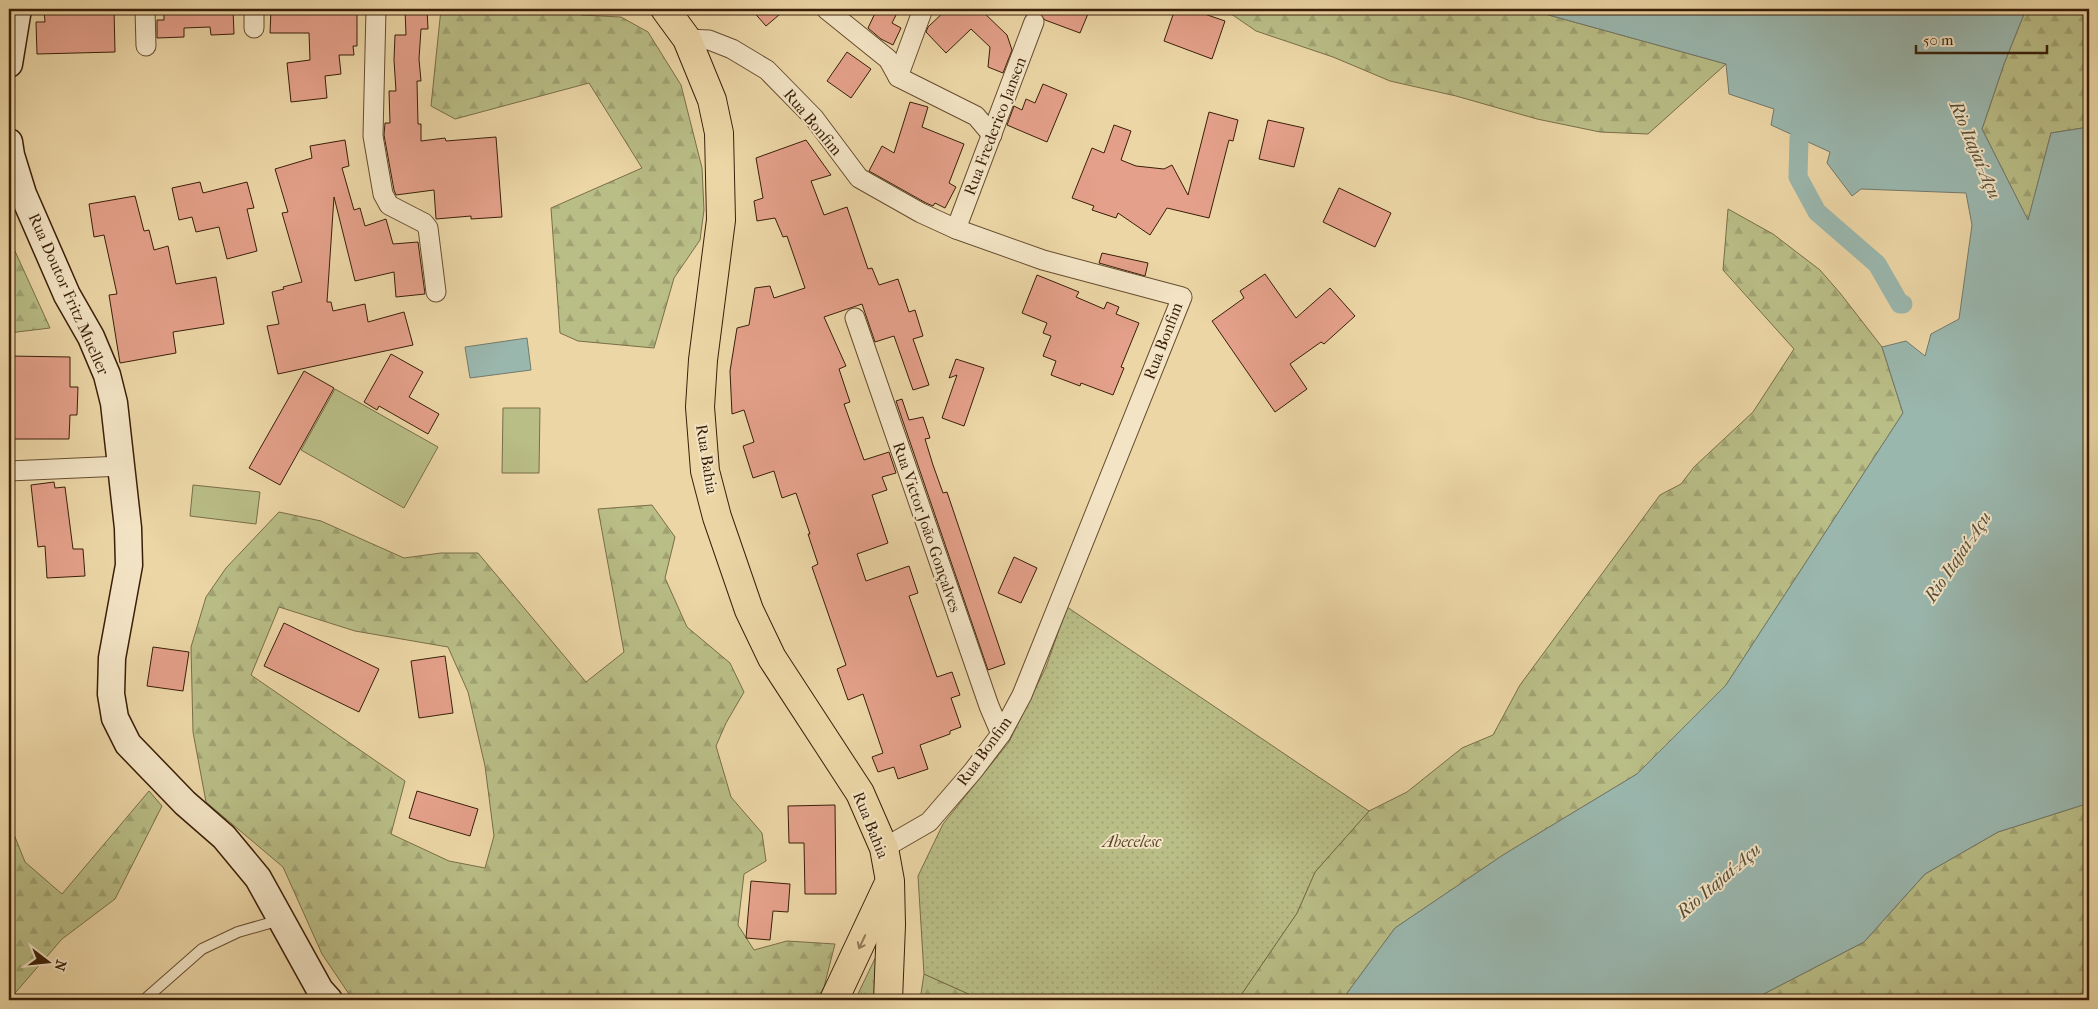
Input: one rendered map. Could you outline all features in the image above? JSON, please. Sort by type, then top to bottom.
[{"type":"main road","name":"Rua Bahia","points":[[665,9],[687,39],[712,100],[719,133],[721,220],[703,360],[700,407],[705,472],[717,517],[749,610],[772,658],[860,793],[884,848],[890,881],[888,1000]]},
{"type":"main road","name":"Rua Bahia","points":[[834,1000],[890,881]]},
{"type":"street","points":[[9,64],[18,9]]},
{"type":"street","points":[[145,9],[146,46]]},
{"type":"street","points":[[254,9],[254,28]]},
{"type":"street","points":[[376,9],[374,136],[383,194],[389,205],[424,223],[428,228],[436,292]]},
{"type":"street","points":[[898,77],[923,9]]},
{"type":"street","points":[[830,10],[888,59],[898,77],[976,116],[992,135]]},
{"type":"street","name":"Rua Frederico Jansen","points":[[956,229],[1034,22]]},
{"type":"street","name":"Rua Bonfim","points":[[687,39],[709,40],[732,49],[767,70],[814,118],[859,178],[921,214],[956,229],[1044,260],[1182,297],[1022,695],[1001,734],[928,822],[884,848]]},
{"type":"street","name":"Rua Doutor Fritz Mueller","points":[[9,142],[16,191],[67,295],[91,337],[107,375],[114,403],[128,528],[129,565],[112,658],[111,694],[115,718],[128,744],[185,803],[224,837],[258,878],[321,995]]},
{"type":"street","name":"Rua Victor João Gonçalves","points":[[854,318],[986,697],[1001,734]]},
{"type":"street","points":[[9,471],[122,466]]},
{"type":"lane","points":[[144,1000],[202,949],[238,932],[280,920]]},
{"type":"green space","points":[[441,9],[576,9],[581,15],[621,17],[648,32],[681,85],[702,168],[704,210],[700,240],[674,278],[654,348],[578,341],[560,333],[551,208],[642,168],[589,83],[455,119],[431,106]]},
{"type":"green space","points":[[1224,9],[1527,9],[1726,64],[1648,134],[1600,132],[1537,119],[1456,96],[1390,81],[1333,57],[1256,31]]},
{"type":"green space","points":[[2026,9],[2089,9],[2089,127],[2051,133],[2028,221],[1982,129],[2004,64]]},
{"type":"green space","points":[[1728,209],[1773,234],[1820,270],[1840,293],[1882,347],[1903,413],[1726,685],[1637,774],[1503,855],[1395,928],[1342,1000],[1233,1000],[1241,995],[1297,913],[1315,872],[1369,811],[1407,792],[1462,748],[1493,735],[1520,685],[1660,495],[1681,484],[1694,467],[1753,412],[1794,349],[1723,270]]},
{"type":"green space","points":[[9,238],[50,328],[9,333]]},
{"type":"green space","points":[[335,389],[438,447],[404,508],[301,450]]},
{"type":"green space","points":[[503,408],[540,408],[539,473],[502,473]]},
{"type":"green space","points":[[193,485],[260,492],[256,524],[190,516]]},
{"type":"green space","points":[[652,505],[675,537],[665,578],[687,627],[730,663],[744,692],[726,723],[716,746],[731,797],[762,833],[766,861],[744,874],[738,925],[754,950],[787,941],[835,944],[824,987],[816,1000],[353,1000],[322,954],[283,867],[206,802],[193,732],[191,647],[206,597],[226,568],[279,512],[321,521],[404,558],[441,553],[478,553],[586,682],[624,652],[598,509]],"holes":[[[279,607],[355,631],[448,647],[468,692],[485,766],[494,836],[485,868],[449,861],[391,834],[405,781],[251,675]]]},
{"type":"green space","name":"Abecelesc","points":[[1067,607],[1369,811],[1315,872],[1297,913],[1241,995],[1233,1000],[982,1000],[924,974],[918,876],[943,824],[1009,742],[1046,667]]},
{"type":"green space","points":[[149,791],[162,806],[115,899],[62,939],[9,1000],[9,822],[25,862],[62,894]]},
{"type":"green space","points":[[2089,803],[2089,1000],[1752,1000],[1864,942],[1925,874],[1998,832]]},
{"type":"green space","points":[[882,944],[880,1000],[855,1000]]},
{"type":"green space","points":[[924,974],[982,1000],[920,1000]]},
{"type":"water","name":"Rio Itajaí-Açu","points":[[1527,9],[2026,9],[2004,64],[1982,129],[2028,220],[2051,133],[2089,127],[2089,803],[1998,832],[1925,874],[1864,942],[1752,1000],[1342,1000],[1395,928],[1503,855],[1637,774],[1726,685],[1903,413],[1882,347],[1906,341],[1925,356],[1931,334],[1959,319],[1972,225],[1966,193],[1861,189],[1852,196],[1827,163],[1830,152],[1771,125],[1774,109],[1729,94],[1726,64]]},
{"type":"water","points":[[527,338],[531,370],[470,378],[465,347]]},
{"type":"building","points":[[44,9],[114,9],[115,52],[37,54],[36,22],[45,22]]},
{"type":"building","points":[[164,9],[233,9],[234,34],[211,35],[210,27],[184,28],[184,37],[157,38],[157,20],[164,20]]},
{"type":"building","points":[[271,9],[357,10],[357,46],[353,46],[354,55],[339,55],[341,74],[325,76],[327,98],[291,102],[287,63],[310,60],[309,33],[270,33]]},
{"type":"building","points":[[405,9],[427,9],[428,29],[421,29],[419,59],[421,81],[417,81],[418,124],[421,124],[421,141],[445,138],[446,141],[496,137],[502,217],[471,219],[471,216],[436,219],[434,190],[396,195],[384,135],[385,123],[390,123],[389,91],[396,91],[395,35],[406,35]]},
{"type":"building","points":[[751,9],[786,9],[766,26]]},
{"type":"building","points":[[877,9],[899,9],[892,23],[901,28],[893,45],[881,39],[868,28]]},
{"type":"building","points":[[947,9],[980,9],[1007,35],[1012,50],[1003,73],[988,67],[990,47],[971,29],[946,53],[926,32],[928,27]]},
{"type":"building","points":[[1020,9],[1090,9],[1080,33],[1045,20],[1038,12],[1028,13]]},
{"type":"building","points":[[1175,9],[1190,9],[1225,21],[1212,59],[1164,41]]},
{"type":"building","points":[[847,52],[871,69],[851,98],[827,81]]},
{"type":"building","points":[[1043,84],[1067,94],[1047,142],[1007,125],[1014,106],[1022,110],[1026,99],[1035,103]]},
{"type":"building","points":[[910,102],[928,107],[922,127],[964,144],[949,183],[956,187],[945,208],[935,203],[933,206],[926,203],[869,171],[882,146],[894,153]]},
{"type":"building","points":[[1209,112],[1238,120],[1233,141],[1229,140],[1209,218],[1167,208],[1150,235],[1118,213],[1116,218],[1092,210],[1094,206],[1072,198],[1092,148],[1104,153],[1114,125],[1131,131],[1121,160],[1136,166],[1164,169],[1172,165],[1188,195]]},
{"type":"building","points":[[1268,120],[1304,128],[1294,167],[1259,159]]},
{"type":"building","points":[[345,140],[349,166],[342,168],[354,210],[360,208],[365,226],[386,219],[393,244],[418,242],[425,294],[396,297],[394,272],[355,281],[334,197],[327,302],[331,302],[333,311],[365,304],[368,322],[404,312],[413,345],[278,374],[267,326],[279,324],[272,292],[302,282],[282,213],[288,212],[275,169],[312,158],[310,146]]},
{"type":"building","points":[[806,140],[831,175],[811,181],[824,215],[847,207],[868,269],[872,268],[879,285],[898,279],[909,312],[915,310],[923,336],[913,339],[929,385],[913,390],[894,336],[875,342],[862,304],[824,317],[846,366],[839,369],[850,402],[844,404],[864,460],[889,452],[896,473],[882,477],[887,490],[872,495],[888,543],[857,554],[866,581],[909,566],[918,593],[909,596],[937,677],[952,672],[960,695],[951,698],[961,727],[950,731],[950,734],[920,745],[928,769],[898,779],[894,767],[878,772],[872,757],[883,753],[863,694],[848,700],[837,669],[846,665],[812,567],[818,564],[796,493],[782,498],[774,471],[753,478],[743,446],[754,442],[744,410],[732,414],[730,371],[737,328],[749,325],[755,288],[770,286],[774,298],[805,288],[787,236],[783,237],[775,218],[757,221],[754,201],[763,198],[756,158]]},
{"type":"building","points":[[200,182],[203,193],[247,182],[254,208],[247,209],[257,251],[227,259],[219,227],[196,232],[192,217],[179,220],[172,188]]},
{"type":"building","points":[[1339,188],[1391,213],[1375,247],[1323,222]]},
{"type":"building","points":[[135,196],[144,231],[149,230],[154,250],[168,246],[176,284],[216,277],[224,324],[173,332],[176,353],[120,363],[109,295],[117,294],[104,235],[94,237],[89,204]]},
{"type":"building","points":[[1102,253],[1148,263],[1145,276],[1099,263]]},
{"type":"building","points":[[1265,274],[1296,318],[1330,288],[1355,316],[1324,344],[1321,342],[1290,364],[1307,389],[1275,412],[1212,321],[1244,298],[1240,291]]},
{"type":"building","points":[[1037,275],[1079,292],[1076,297],[1104,309],[1107,302],[1119,307],[1116,314],[1139,323],[1121,367],[1124,368],[1113,395],[1081,383],[1080,386],[1051,375],[1056,361],[1043,356],[1051,336],[1043,333],[1047,323],[1022,313]]},
{"type":"building","points":[[391,354],[423,372],[409,397],[439,414],[428,434],[379,406],[377,410],[364,402]]},
{"type":"building","points":[[9,356],[70,357],[70,387],[78,387],[77,415],[70,415],[69,439],[9,439]]},
{"type":"building","points":[[956,359],[984,368],[964,426],[942,418],[957,375],[949,378]]},
{"type":"building","points":[[304,371],[334,388],[280,485],[249,468]]},
{"type":"building","points":[[902,399],[909,420],[923,417],[930,438],[925,439],[933,465],[943,493],[947,492],[1005,664],[988,670],[896,401]]},
{"type":"building","points":[[54,482],[55,488],[65,487],[73,549],[83,549],[85,576],[47,578],[45,546],[38,547],[31,485]]},
{"type":"building","points":[[1014,557],[1037,568],[1021,603],[998,593]]},
{"type":"building","points":[[284,623],[379,669],[359,712],[264,666]]},
{"type":"building","points":[[153,647],[189,652],[183,691],[147,686]]},
{"type":"building","points":[[445,656],[453,713],[419,718],[411,661]]},
{"type":"building","points":[[417,791],[478,809],[470,836],[409,818]]},
{"type":"building","points":[[835,805],[836,894],[805,894],[804,843],[789,843],[788,806]]},
{"type":"building","points":[[751,881],[790,884],[788,912],[773,911],[770,940],[746,938]]},
{"type":"waterway","points":[[1799,138],[1798,177],[1817,212],[1877,264],[1900,304],[1903,304]]}]
